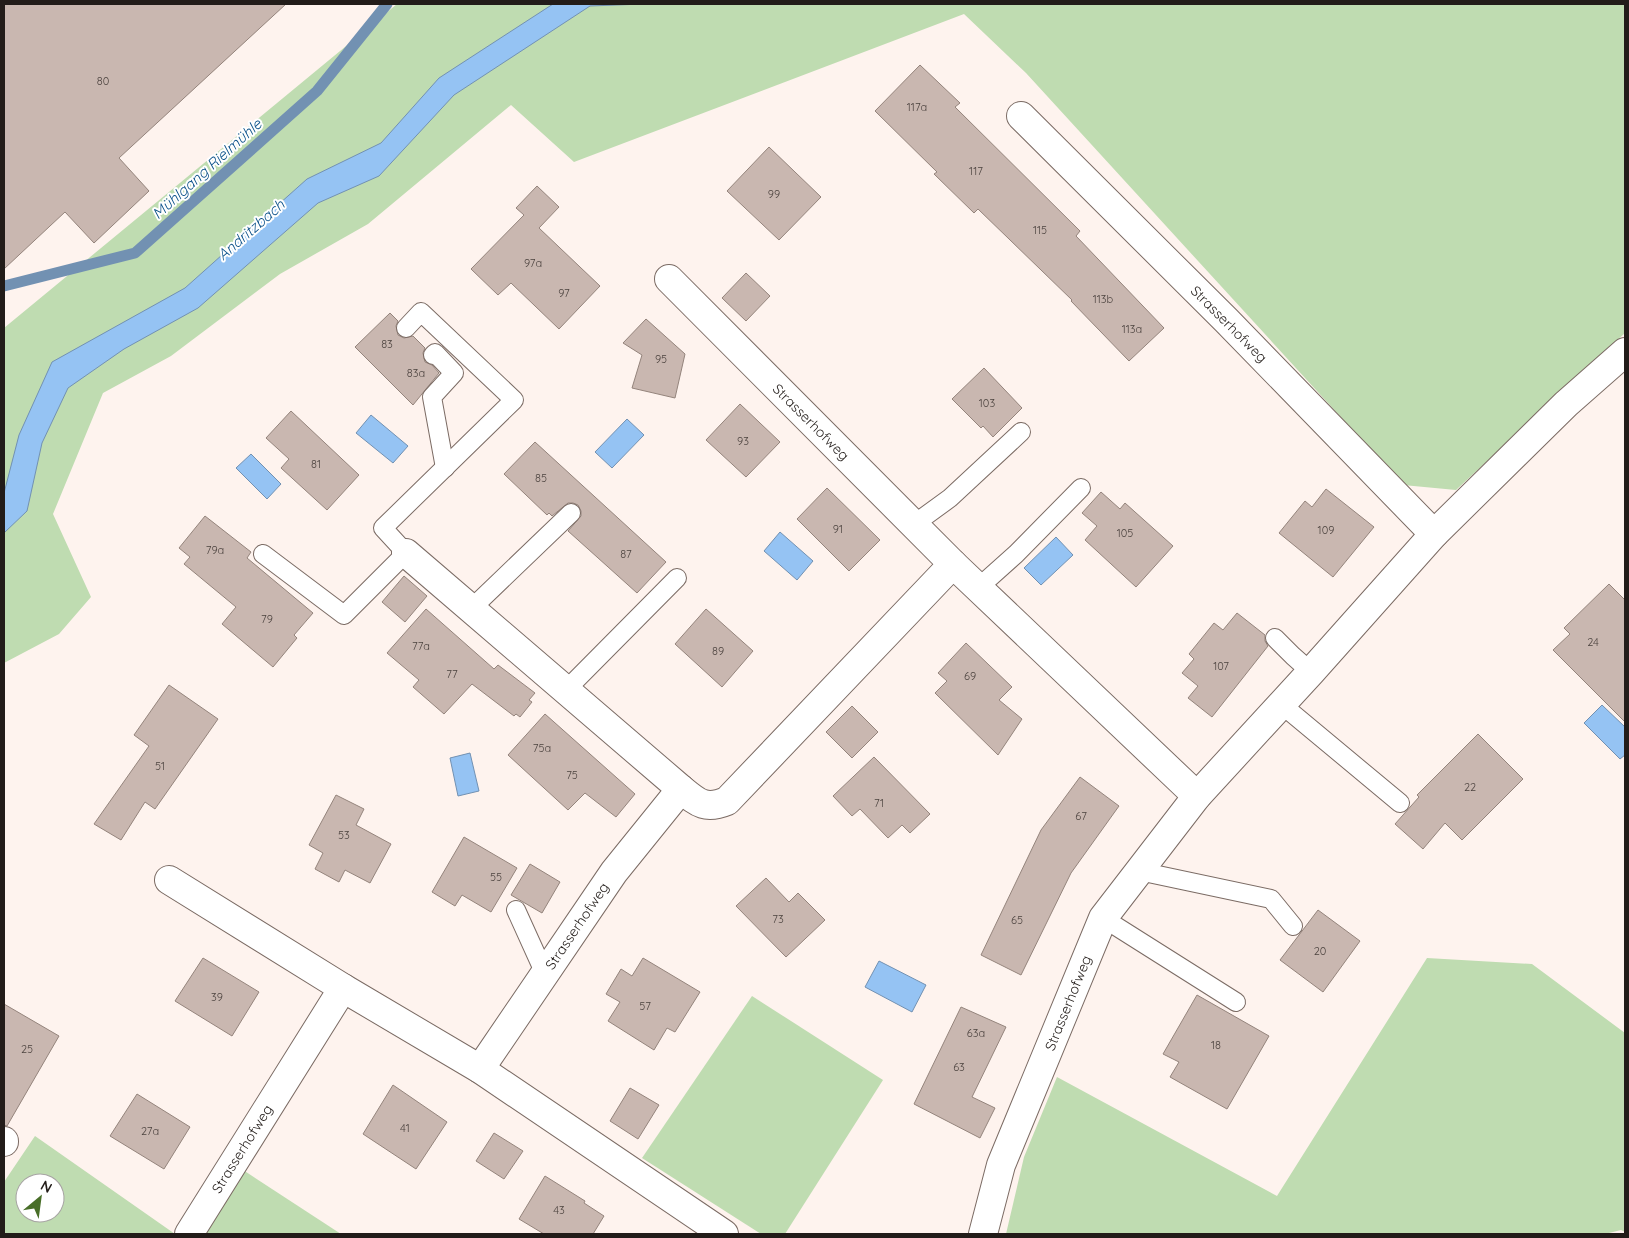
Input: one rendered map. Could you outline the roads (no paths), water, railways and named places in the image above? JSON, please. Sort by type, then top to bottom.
[{"type":"street","name":"Strasserhofweg","points":[[1021,116],[1226,320],[1434,534]]},
{"type":"street","name":"Strasserhofweg","points":[[669,279],[913,525],[1197,796]]},
{"type":"street","name":"Strasserhofweg","points":[[983,1234],[1001,1165],[1103,918],[1197,796],[1434,534],[1566,404],[1625,352]]},
{"type":"street","points":[[406,553],[696,802],[713,807],[727,801],[953,564]]},
{"type":"street","name":"Strasserhofweg","points":[[480,1069],[614,872],[681,788]]},
{"type":"street","points":[[169,880],[343,988],[480,1069],[724,1234]]},
{"type":"street","name":"Strasserhofweg","points":[[189,1234],[343,988]]},
{"type":"lane","points":[[263,554],[344,616],[406,553],[383,528],[514,400],[421,312],[406,328]]},
{"type":"lane","points":[[432,355],[435,353],[454,373],[432,396],[445,468]]},
{"type":"lane","points":[[913,525],[950,498],[1022,432]]},
{"type":"lane","points":[[978,588],[1016,554],[1081,488]]},
{"type":"lane","points":[[471,609],[571,513]]},
{"type":"lane","points":[[565,691],[677,578]]},
{"type":"lane","points":[[1275,638],[1311,672]]},
{"type":"lane","points":[[1281,704],[1400,804]]},
{"type":"lane","points":[[1139,871],[1270,898],[1293,926]]},
{"type":"lane","points":[[516,910],[545,974]]},
{"type":"lane","points":[[1103,918],[1236,1002]]},
{"type":"water","name":"Andritzbach","points":[[553,4],[643,4],[590,6],[454,95],[379,176],[318,203],[198,308],[124,349],[68,388],[42,443],[27,511],[4,533],[4,493],[19,435],[52,362],[185,288],[307,179],[381,143],[439,78]]},
{"type":"water","points":[[371,415],[408,446],[393,463],[356,433]]},
{"type":"water","points":[[627,419],[644,435],[612,468],[595,452]]},
{"type":"water","points":[[251,454],[281,484],[267,499],[236,468]]},
{"type":"water","points":[[780,532],[813,561],[797,580],[764,551]]},
{"type":"water","points":[[1056,537],[1073,555],[1041,585],[1024,568]]},
{"type":"water","points":[[1602,705],[1625,727],[1625,755],[1620,759],[1584,723]]},
{"type":"water","points":[[470,753],[479,791],[458,796],[450,758]]},
{"type":"water","points":[[879,961],[926,985],[912,1012],[865,987]]},
{"type":"waterway","name":"Mühlgang Rielmühle","points":[[4,286],[135,253],[317,91],[387,4]]}]
